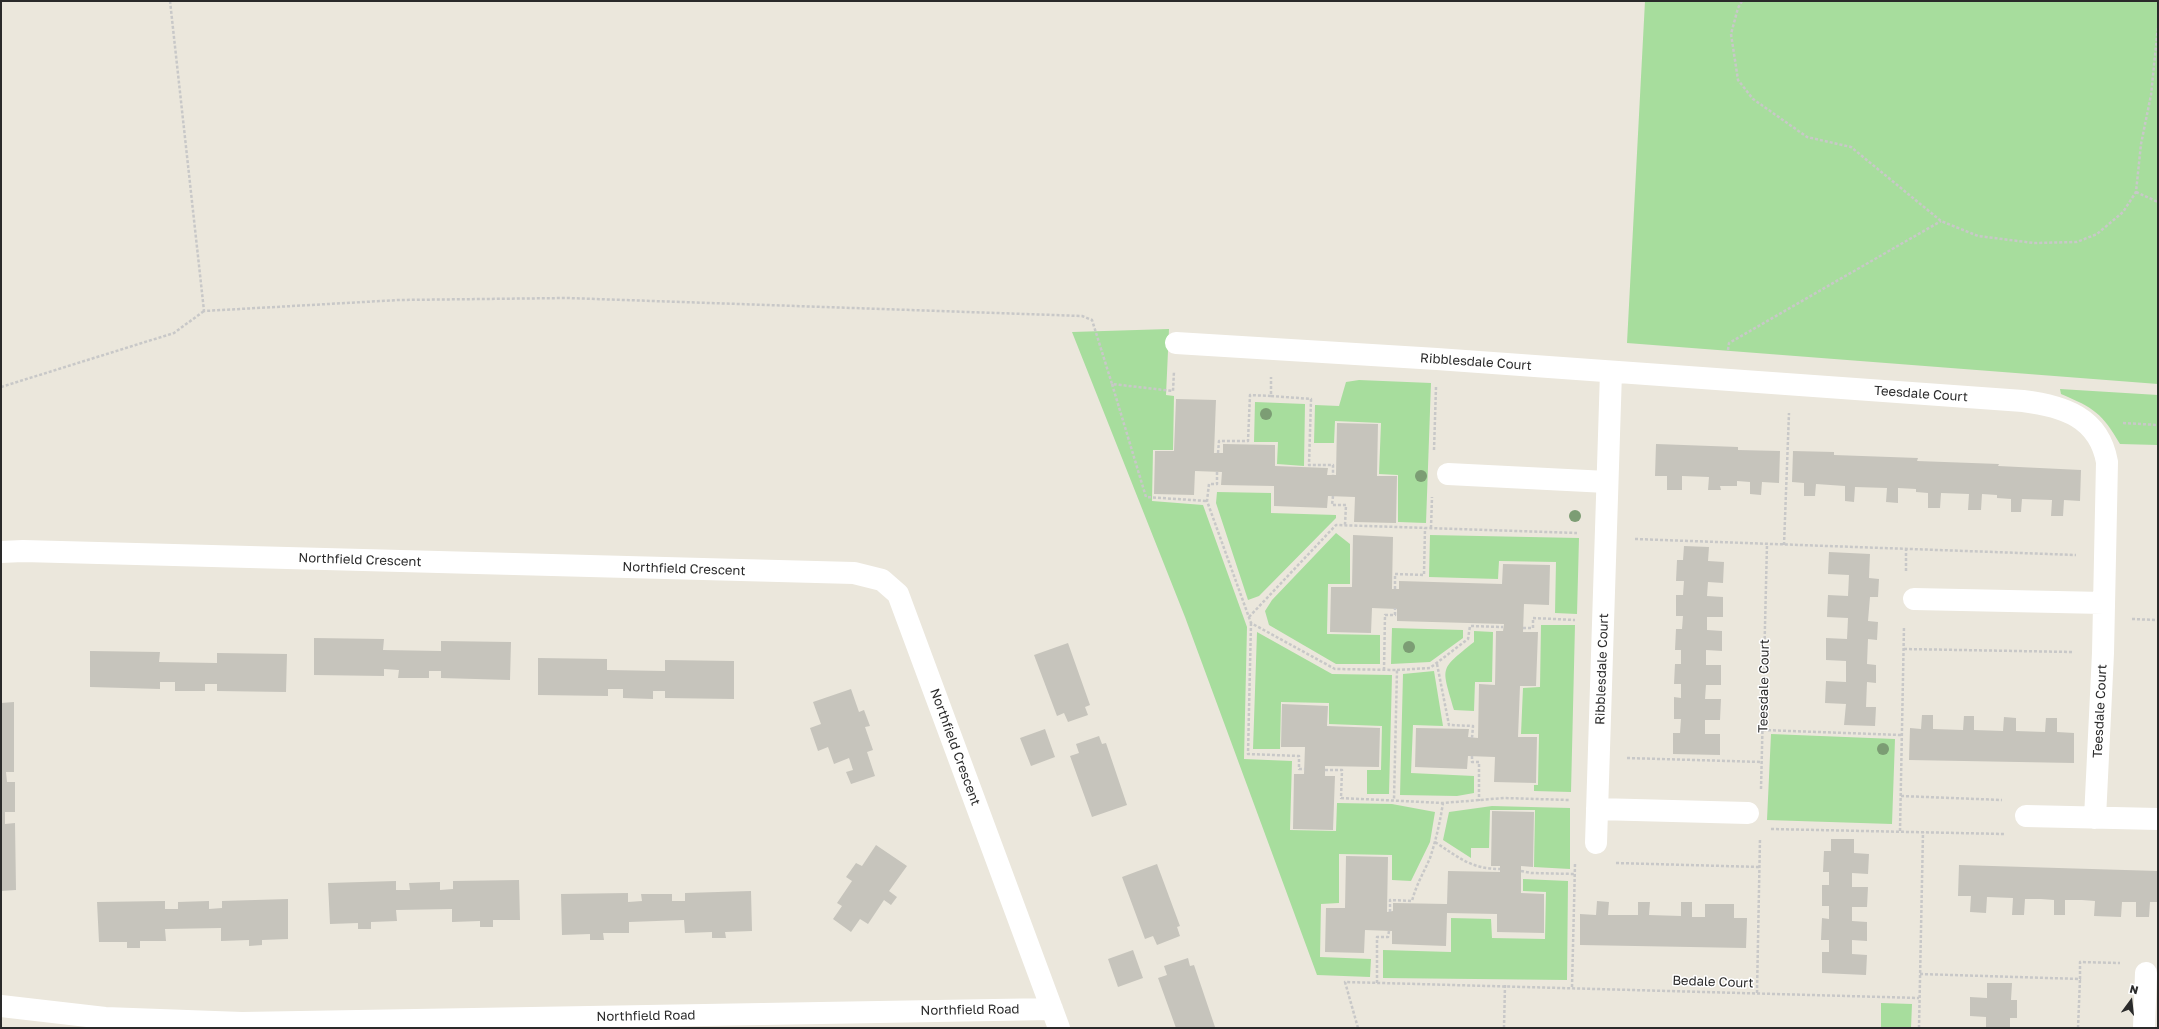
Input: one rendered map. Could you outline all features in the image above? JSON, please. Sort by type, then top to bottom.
[{"type":"street","name":"Ribblesdale Court","points":[[1176,343],[1436,359],[1611,372],[1596,843]]},
{"type":"street","name":"Teesdale Court","points":[[1611,372],[1790,386],[2023,401],[2043,404],[2073,414],[2085,421],[2100,440],[2105,451],[2107,462],[2103,653],[2095,818]]},
{"type":"street","points":[[1448,474],[1607,482]]},
{"type":"street","name":"Northfield Crescent","points":[[1,552],[23,551],[854,573],[882,580],[898,594],[1055,1018]]},
{"type":"street","points":[[1914,599],[2104,603]]},
{"type":"street","points":[[1597,805],[1748,813]]},
{"type":"street","points":[[2022,815],[2158,820]]},
{"type":"street","points":[[2144,1028],[2146,972]]},
{"type":"street","name":"Northfield Road","points":[[1,1006],[105,1018],[242,1023],[1055,1018]]},
{"type":"path","points":[[170,1],[204,311]]},
{"type":"path","points":[[1742,1],[1738,8],[1731,34],[1738,80],[1753,99],[1807,137],[1851,147],[1941,221],[1978,236],[2034,243],[2077,242],[2097,234],[2123,212],[2136,192],[2140,144],[2151,95],[2158,26]]},
{"type":"path","points":[[2136,192],[2158,202]]},
{"type":"path","points":[[1723,380],[1729,343],[1941,221]]},
{"type":"path","points":[[1,387],[174,333],[204,311],[399,300],[567,298],[1082,316],[1092,320],[1146,497],[1207,501]]},
{"type":"path","points":[[1112,384],[1173,391],[1176,343]]},
{"type":"path","points":[[1271,396],[1272,349]]},
{"type":"path","points":[[1434,451],[1436,359]]},
{"type":"path","points":[[1784,544],[1790,386]]},
{"type":"path","points":[[1218,453],[1219,441],[1248,441],[1250,394],[1311,398],[1309,465],[1334,465],[1333,475]]},
{"type":"path","points":[[1218,472],[1217,484],[1209,484],[1207,501],[1252,623],[1248,754],[1299,756],[1299,769],[1305,769]]},
{"type":"path","points":[[1431,528],[1432,490]]},
{"type":"path","points":[[1333,496],[1332,505],[1346,505],[1345,525]]},
{"type":"path","points":[[1249,617],[1336,525],[1582,533],[1605,538],[2105,556]]},
{"type":"path","points":[[1395,589],[1395,574],[1424,575],[1425,528]]},
{"type":"path","name":"Teesdale Court","points":[[1761,792],[1767,544]]},
{"type":"path","points":[[1905,578],[1906,549]]},
{"type":"path","points":[[1384,670],[1385,615],[1395,615],[1395,608]]},
{"type":"path","points":[[1523,628],[1533,628],[1533,618],[1603,620]]},
{"type":"path","points":[[1900,831],[1901,735],[1905,620]]},
{"type":"path","points":[[1252,623],[1335,669],[1384,670],[1430,668],[1468,639],[1470,626],[1503,627]]},
{"type":"path","points":[[1904,649],[2103,653]]},
{"type":"path","points":[[1437,664],[1449,725],[1473,726],[1472,738]]},
{"type":"path","points":[[1394,800],[1397,670]]},
{"type":"path","points":[[1763,730],[1901,735]]},
{"type":"path","points":[[1472,756],[1472,762],[1479,762],[1479,801]]},
{"type":"path","points":[[1599,757],[1762,762]]},
{"type":"path","points":[[1325,770],[1342,770],[1341,798],[1443,803],[1504,798],[1597,805]]},
{"type":"path","points":[[1768,829],[2018,834],[2022,815],[2019,801],[1900,796]]},
{"type":"path","points":[[1390,912],[1390,900],[1412,901],[1435,842],[1443,803]]},
{"type":"path","points":[[1918,1028],[1923,832]]},
{"type":"path","points":[[1757,993],[1760,836]]},
{"type":"path","points":[[1435,842],[1470,865],[1486,869],[1500,870]]},
{"type":"path","points":[[1572,987],[1576,862]]},
{"type":"path","points":[[1614,863],[1760,867]]},
{"type":"path","points":[[1521,870],[1530,873],[1575,874]]},
{"type":"path","points":[[1376,983],[1376,937],[1388,937],[1389,931]]},
{"type":"path","points":[[2078,1028],[2080,962],[2124,964]]},
{"type":"path","points":[[1920,974],[2080,979]]},
{"type":"path","name":"Bedale Court","points":[[1358,1028],[1345,982],[1505,985],[1919,998]]},
{"type":"path","points":[[1504,1028],[1505,985]]},
{"type":"green space","points":[[1645,1],[2158,1],[2158,384],[1627,343]]},
{"type":"green space","points":[[1169,329],[1166,395],[1174,396],[1173,450],[1153,450],[1152,501],[1203,505],[1247,627],[1244,759],[1292,761],[1290,830],[1336,831],[1337,803],[1392,804],[1435,812],[1430,842],[1411,881],[1392,880],[1392,855],[1339,854],[1339,903],[1321,904],[1320,957],[1371,959],[1370,977],[1317,975],[1185,617],[1072,332]]},
{"type":"green space","points":[[1359,380],[1431,383],[1426,523],[1398,522],[1398,475],[1379,474],[1381,423],[1335,421],[1334,443],[1314,443],[1315,405],[1339,406],[1346,382]]},
{"type":"green space","points":[[2060,389],[2158,395],[2158,445],[2120,444],[2102,418],[2082,403],[2061,394]]},
{"type":"green space","points":[[1255,402],[1305,404],[1304,466],[1277,464],[1278,442],[1254,442]]},
{"type":"green space","points":[[1217,492],[1271,493],[1271,513],[1336,515],[1336,518],[1259,596],[1248,600],[1216,503]]},
{"type":"green space","points":[[1336,533],[1350,544],[1350,584],[1328,584],[1327,634],[1380,635],[1380,664],[1336,664],[1269,625],[1265,611],[1272,600]]},
{"type":"green space","points":[[1430,535],[1579,538],[1577,614],[1555,613],[1556,562],[1499,561],[1498,579],[1429,577]]},
{"type":"green space","points":[[1541,625],[1575,625],[1571,792],[1534,791],[1534,785],[1538,785],[1539,734],[1521,734],[1523,688],[1540,687]]},
{"type":"green space","points":[[1392,628],[1463,630],[1463,638],[1430,662],[1391,664]]},
{"type":"green space","points":[[1474,631],[1493,632],[1492,682],[1475,682],[1474,711],[1454,710],[1447,685],[1446,670],[1454,659],[1474,642]]},
{"type":"green space","points":[[1257,632],[1332,674],[1392,675],[1389,794],[1367,794],[1367,770],[1381,770],[1382,726],[1329,724],[1329,703],[1281,702],[1280,749],[1253,749]]},
{"type":"green space","points":[[1434,671],[1443,726],[1413,725],[1411,773],[1474,776],[1474,793],[1457,796],[1400,795],[1403,674]]},
{"type":"green space","points":[[1771,734],[1895,739],[1892,824],[1767,820]]},
{"type":"green space","points":[[1492,806],[1570,808],[1570,869],[1534,867],[1535,810],[1490,810],[1489,848],[1471,848],[1471,858],[1443,840],[1449,812]]},
{"type":"green space","points":[[1523,879],[1568,881],[1567,980],[1383,978],[1383,950],[1451,952],[1451,918],[1491,919],[1492,938],[1545,939],[1546,892],[1523,891]]},
{"type":"green space","points":[[1881,1003],[1912,1004],[1911,1028],[1881,1028]]},
{"type":"building","points":[[1176,399],[1216,400],[1214,453],[1223,453],[1223,444],[1275,445],[1275,466],[1328,468],[1327,475],[1336,475],[1337,423],[1378,424],[1377,476],[1397,476],[1396,523],[1354,522],[1355,497],[1328,496],[1327,508],[1274,506],[1274,486],[1221,485],[1222,472],[1195,471],[1194,495],[1154,494],[1155,451],[1174,451]]},
{"type":"building","points":[[1656,444],[1738,447],[1738,450],[1780,451],[1779,483],[1762,482],[1761,495],[1750,494],[1750,482],[1737,481],[1737,486],[1720,486],[1721,490],[1708,490],[1709,477],[1682,476],[1682,490],[1667,490],[1667,476],[1655,476]]},
{"type":"building","points":[[1793,451],[1834,452],[1834,455],[1918,458],[1917,461],[1999,464],[1998,466],[2081,470],[2080,501],[2064,500],[2063,516],[2051,516],[2052,500],[2022,499],[2021,512],[2011,512],[2011,499],[1997,498],[1997,495],[1982,494],[1981,510],[1968,510],[1969,494],[1941,493],[1940,508],[1928,508],[1928,493],[1916,492],[1916,489],[1898,488],[1898,503],[1886,502],[1887,488],[1855,487],[1854,502],[1845,501],[1845,486],[1816,484],[1815,496],[1804,496],[1804,483],[1792,482]]},
{"type":"building","points":[[1353,535],[1393,537],[1392,589],[1399,589],[1399,581],[1502,584],[1503,564],[1550,565],[1549,605],[1524,604],[1523,632],[1538,632],[1536,686],[1520,686],[1518,737],[1537,737],[1536,783],[1494,782],[1495,757],[1468,756],[1467,769],[1415,767],[1416,728],[1469,729],[1468,737],[1478,738],[1479,684],[1495,685],[1496,631],[1503,631],[1504,624],[1397,621],[1397,609],[1372,608],[1371,633],[1330,632],[1331,587],[1352,587]]},
{"type":"building","points":[[1684,546],[1709,547],[1708,561],[1724,562],[1723,583],[1708,582],[1707,596],[1723,597],[1723,617],[1707,617],[1707,630],[1722,631],[1722,651],[1706,650],[1706,665],[1721,665],[1721,685],[1706,685],[1705,699],[1721,699],[1720,720],[1705,720],[1705,734],[1720,734],[1720,755],[1673,754],[1673,733],[1680,733],[1681,719],[1674,719],[1674,697],[1681,698],[1681,684],[1674,684],[1675,664],[1681,664],[1681,650],[1675,650],[1676,629],[1682,629],[1683,616],[1676,616],[1676,595],[1683,595],[1684,581],[1676,581],[1677,560],[1683,560]]},
{"type":"building","points":[[1829,552],[1870,554],[1869,578],[1879,579],[1878,597],[1870,597],[1868,621],[1878,622],[1877,640],[1868,639],[1867,664],[1876,665],[1876,683],[1867,682],[1866,707],[1876,707],[1875,726],[1844,725],[1846,704],[1825,703],[1826,681],[1846,682],[1846,661],[1826,660],[1826,638],[1847,639],[1848,618],[1827,617],[1828,595],[1848,596],[1849,575],[1828,574]]},
{"type":"building","points":[[314,638],[384,639],[383,650],[441,651],[441,641],[511,642],[510,680],[441,678],[441,671],[429,671],[429,678],[398,678],[399,670],[384,669],[384,676],[314,675]]},
{"type":"building","points":[[1068,643],[1090,705],[1085,707],[1088,715],[1068,722],[1064,713],[1057,716],[1034,655]]},
{"type":"building","points":[[90,651],[160,652],[159,662],[217,663],[217,653],[287,654],[286,692],[217,691],[217,684],[205,684],[205,691],[175,691],[175,682],[160,682],[160,689],[90,687]]},
{"type":"building","points":[[538,658],[607,659],[607,670],[665,671],[665,660],[734,661],[734,699],[665,698],[665,691],[653,691],[653,699],[623,698],[623,689],[608,689],[608,696],[538,695]]},
{"type":"building","points":[[851,689],[859,712],[864,710],[870,726],[865,727],[873,750],[867,752],[875,776],[851,784],[846,772],[853,770],[849,758],[834,764],[828,747],[818,751],[810,728],[821,724],[813,702]]},
{"type":"building","points":[[14,702],[14,772],[6,772],[7,782],[15,782],[15,812],[5,812],[5,824],[15,823],[16,890],[1,891],[1,703]]},
{"type":"building","points":[[1282,704],[1328,706],[1327,726],[1380,728],[1379,767],[1325,766],[1325,776],[1335,776],[1333,830],[1293,829],[1294,774],[1304,774],[1305,747],[1281,747]]},
{"type":"building","points":[[1922,715],[1933,715],[1933,729],[1963,730],[1964,716],[1974,716],[1974,730],[2003,731],[2004,717],[2016,718],[2016,731],[2045,732],[2046,718],[2057,718],[2057,732],[2074,733],[2074,763],[1909,760],[1910,728],[1921,729]]},
{"type":"building","points":[[1045,729],[1055,757],[1031,766],[1020,738]]},
{"type":"building","points":[[1099,736],[1102,744],[1106,743],[1127,805],[1092,817],[1070,756],[1079,753],[1076,744]]},
{"type":"building","points":[[1492,811],[1534,812],[1533,867],[1521,866],[1521,893],[1544,894],[1544,933],[1497,932],[1497,914],[1447,913],[1446,946],[1392,944],[1392,931],[1365,930],[1364,953],[1325,952],[1326,908],[1345,908],[1346,856],[1388,857],[1387,912],[1393,911],[1393,903],[1447,904],[1448,871],[1500,872],[1500,866],[1491,866]]},
{"type":"building","points":[[1831,839],[1854,839],[1854,853],[1869,854],[1868,874],[1852,873],[1852,887],[1868,887],[1867,907],[1852,907],[1852,921],[1867,922],[1867,941],[1852,940],[1852,954],[1867,955],[1866,975],[1822,973],[1822,952],[1829,952],[1829,940],[1821,940],[1822,918],[1829,919],[1829,906],[1822,906],[1822,885],[1829,885],[1829,872],[1823,872],[1824,851],[1831,851]]},
{"type":"building","points":[[876,845],[907,866],[889,891],[897,897],[891,905],[884,900],[868,924],[860,919],[851,932],[833,919],[842,906],[837,903],[852,881],[846,877],[856,863],[862,866]]},
{"type":"building","points":[[1157,864],[1180,926],[1177,927],[1180,936],[1157,945],[1153,936],[1145,939],[1122,877]]},
{"type":"building","points":[[1959,865],[2158,871],[2158,902],[2150,902],[2149,917],[2136,917],[2136,902],[2122,902],[2121,917],[2094,916],[2095,901],[2082,900],[2065,900],[2065,915],[2054,915],[2054,900],[2041,899],[2025,899],[2024,915],[2012,915],[2013,898],[1987,897],[1986,913],[1970,912],[1971,896],[1958,896]]},
{"type":"building","points":[[519,880],[520,920],[493,920],[493,927],[480,927],[480,921],[452,922],[452,909],[396,910],[397,921],[371,922],[371,929],[358,929],[358,923],[330,924],[328,883],[396,881],[396,890],[410,890],[409,883],[440,882],[440,890],[453,889],[453,881]]},
{"type":"building","points":[[751,891],[752,931],[725,932],[726,938],[712,938],[712,932],[685,933],[684,920],[629,922],[629,933],[603,933],[604,940],[590,940],[590,934],[562,935],[561,894],[628,893],[628,902],[642,901],[641,894],[672,894],[672,901],[685,901],[685,893]]},
{"type":"building","points":[[288,899],[288,939],[262,940],[262,945],[249,946],[249,940],[221,941],[221,928],[165,929],[166,941],[140,941],[140,948],[127,948],[127,942],[99,942],[97,902],[165,901],[165,909],[178,909],[178,902],[209,901],[209,909],[222,908],[222,901]]},
{"type":"building","points":[[1597,901],[1609,902],[1608,915],[1638,915],[1638,902],[1650,902],[1649,915],[1681,916],[1681,902],[1692,902],[1692,917],[1705,917],[1705,904],[1734,904],[1734,918],[1747,918],[1746,948],[1580,945],[1580,914],[1596,915]]},
{"type":"building","points":[[1133,950],[1143,978],[1118,987],[1108,959]]},
{"type":"building","points":[[1188,958],[1190,966],[1194,965],[1215,1027],[1176,1028],[1158,978],[1167,975],[1164,966]]},
{"type":"building","points":[[1987,983],[2012,983],[2011,1000],[2017,1000],[2017,1018],[2010,1018],[2010,1028],[1986,1028],[1986,1017],[1970,1016],[1970,997],[1987,998]]}]
